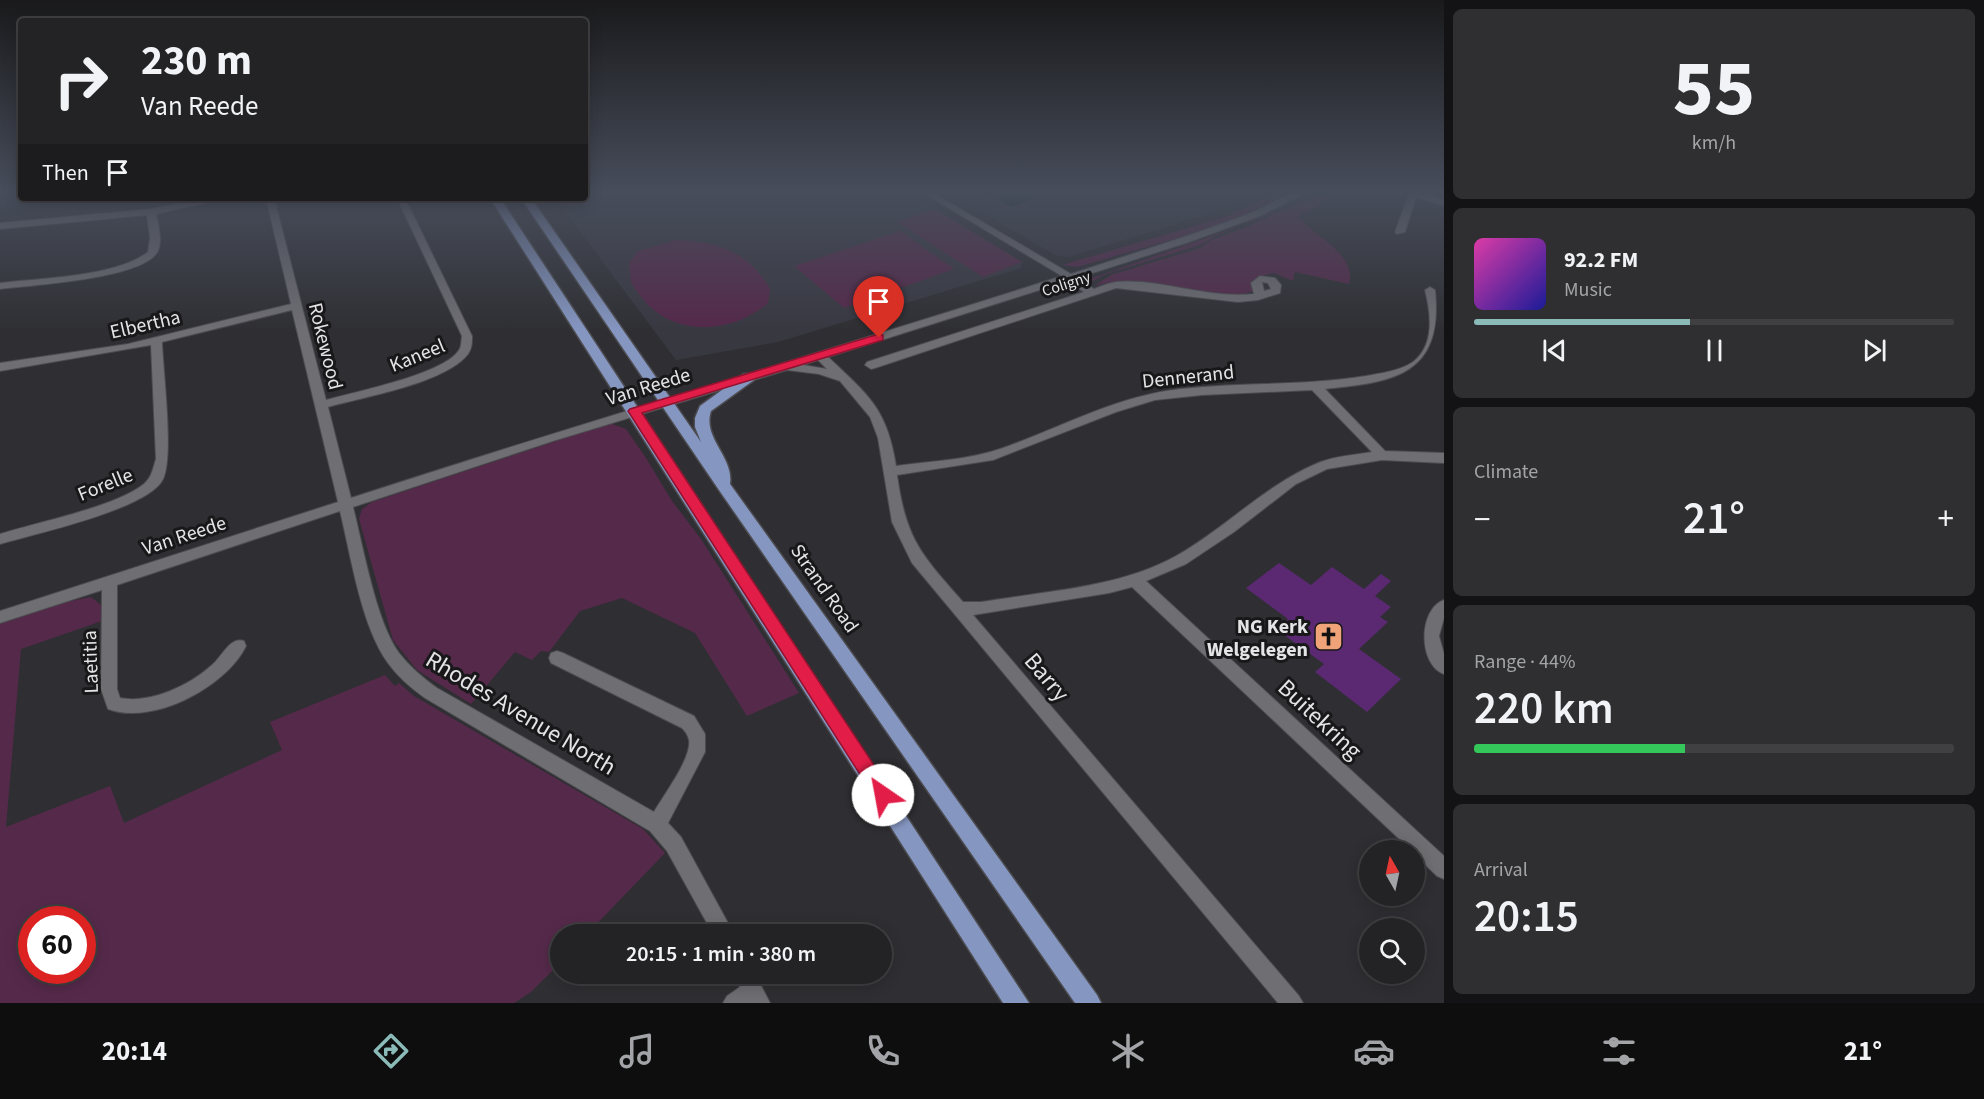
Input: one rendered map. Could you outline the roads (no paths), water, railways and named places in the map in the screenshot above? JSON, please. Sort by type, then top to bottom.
[{"type":"main road","points":[[521,238],[1017,1003]]},
{"type":"main road","name":"Strand Road","points":[[554,238],[724,486],[1089,1003]]},
{"type":"main road","points":[[724,486],[721,463],[705,437],[700,425],[701,416],[705,409],[749,377]]},
{"type":"street","points":[[0,286],[107,272],[136,265],[146,259],[154,246],[153,238]]},
{"type":"street","name":"Rokewood","points":[[280,238],[346,503]]},
{"type":"street","name":"Kaneel","points":[[321,405],[434,372],[454,362],[466,347],[467,336],[420,238]]},
{"type":"street","points":[[1004,238],[1092,292]]},
{"type":"street","name":"Van Reede","points":[[0,617],[634,411],[820,356],[1194,238]]},
{"type":"street","name":"Coligny","points":[[871,365],[1107,287],[1124,285],[1213,297],[1260,295],[1271,293],[1278,288],[1271,280],[1260,279],[1257,284],[1260,295]]},
{"type":"street","name":"Dennerand","points":[[890,471],[992,456],[1119,406],[1152,397],[1209,390],[1316,387],[1389,375],[1417,364],[1430,351],[1434,337],[1435,303],[1431,290]]},
{"type":"street","name":"Elbertha","points":[[0,368],[156,341],[296,306]]},
{"type":"street","name":"Forelle","points":[[0,539],[121,503],[149,487],[157,478],[162,459],[156,341]]},
{"type":"street","name":"Barry","points":[[820,356],[880,422],[895,506],[904,540],[916,559],[1292,1003]]},
{"type":"street","points":[[786,366],[821,371],[844,381]]},
{"type":"street","points":[[1316,387],[1382,455]]},
{"type":"street","points":[[958,609],[990,607],[1136,580],[1181,560],[1229,528],[1291,481],[1314,469],[1382,455],[1444,458]]},
{"type":"street","name":"Rhodes Avenue North","points":[[346,503],[375,621],[395,663],[407,676],[431,693],[657,824],[674,844],[718,924]]},
{"type":"street","name":"Buitekring","points":[[1136,580],[1444,869]]},
{"type":"street","name":"Laetitia","points":[[110,581],[109,689],[114,704],[121,707],[138,706],[180,694],[217,671],[238,646]]},
{"type":"street","points":[[1444,606],[1432,626],[1430,635],[1433,648],[1444,667]]},
{"type":"street","points":[[557,658],[688,722],[697,732],[698,748],[695,757],[657,824]]},
{"type":"street","points":[[734,1003],[752,989]]},
{"type":"place","name":"NG Kerk Welgelegen","points":[[1329,637]]}]
